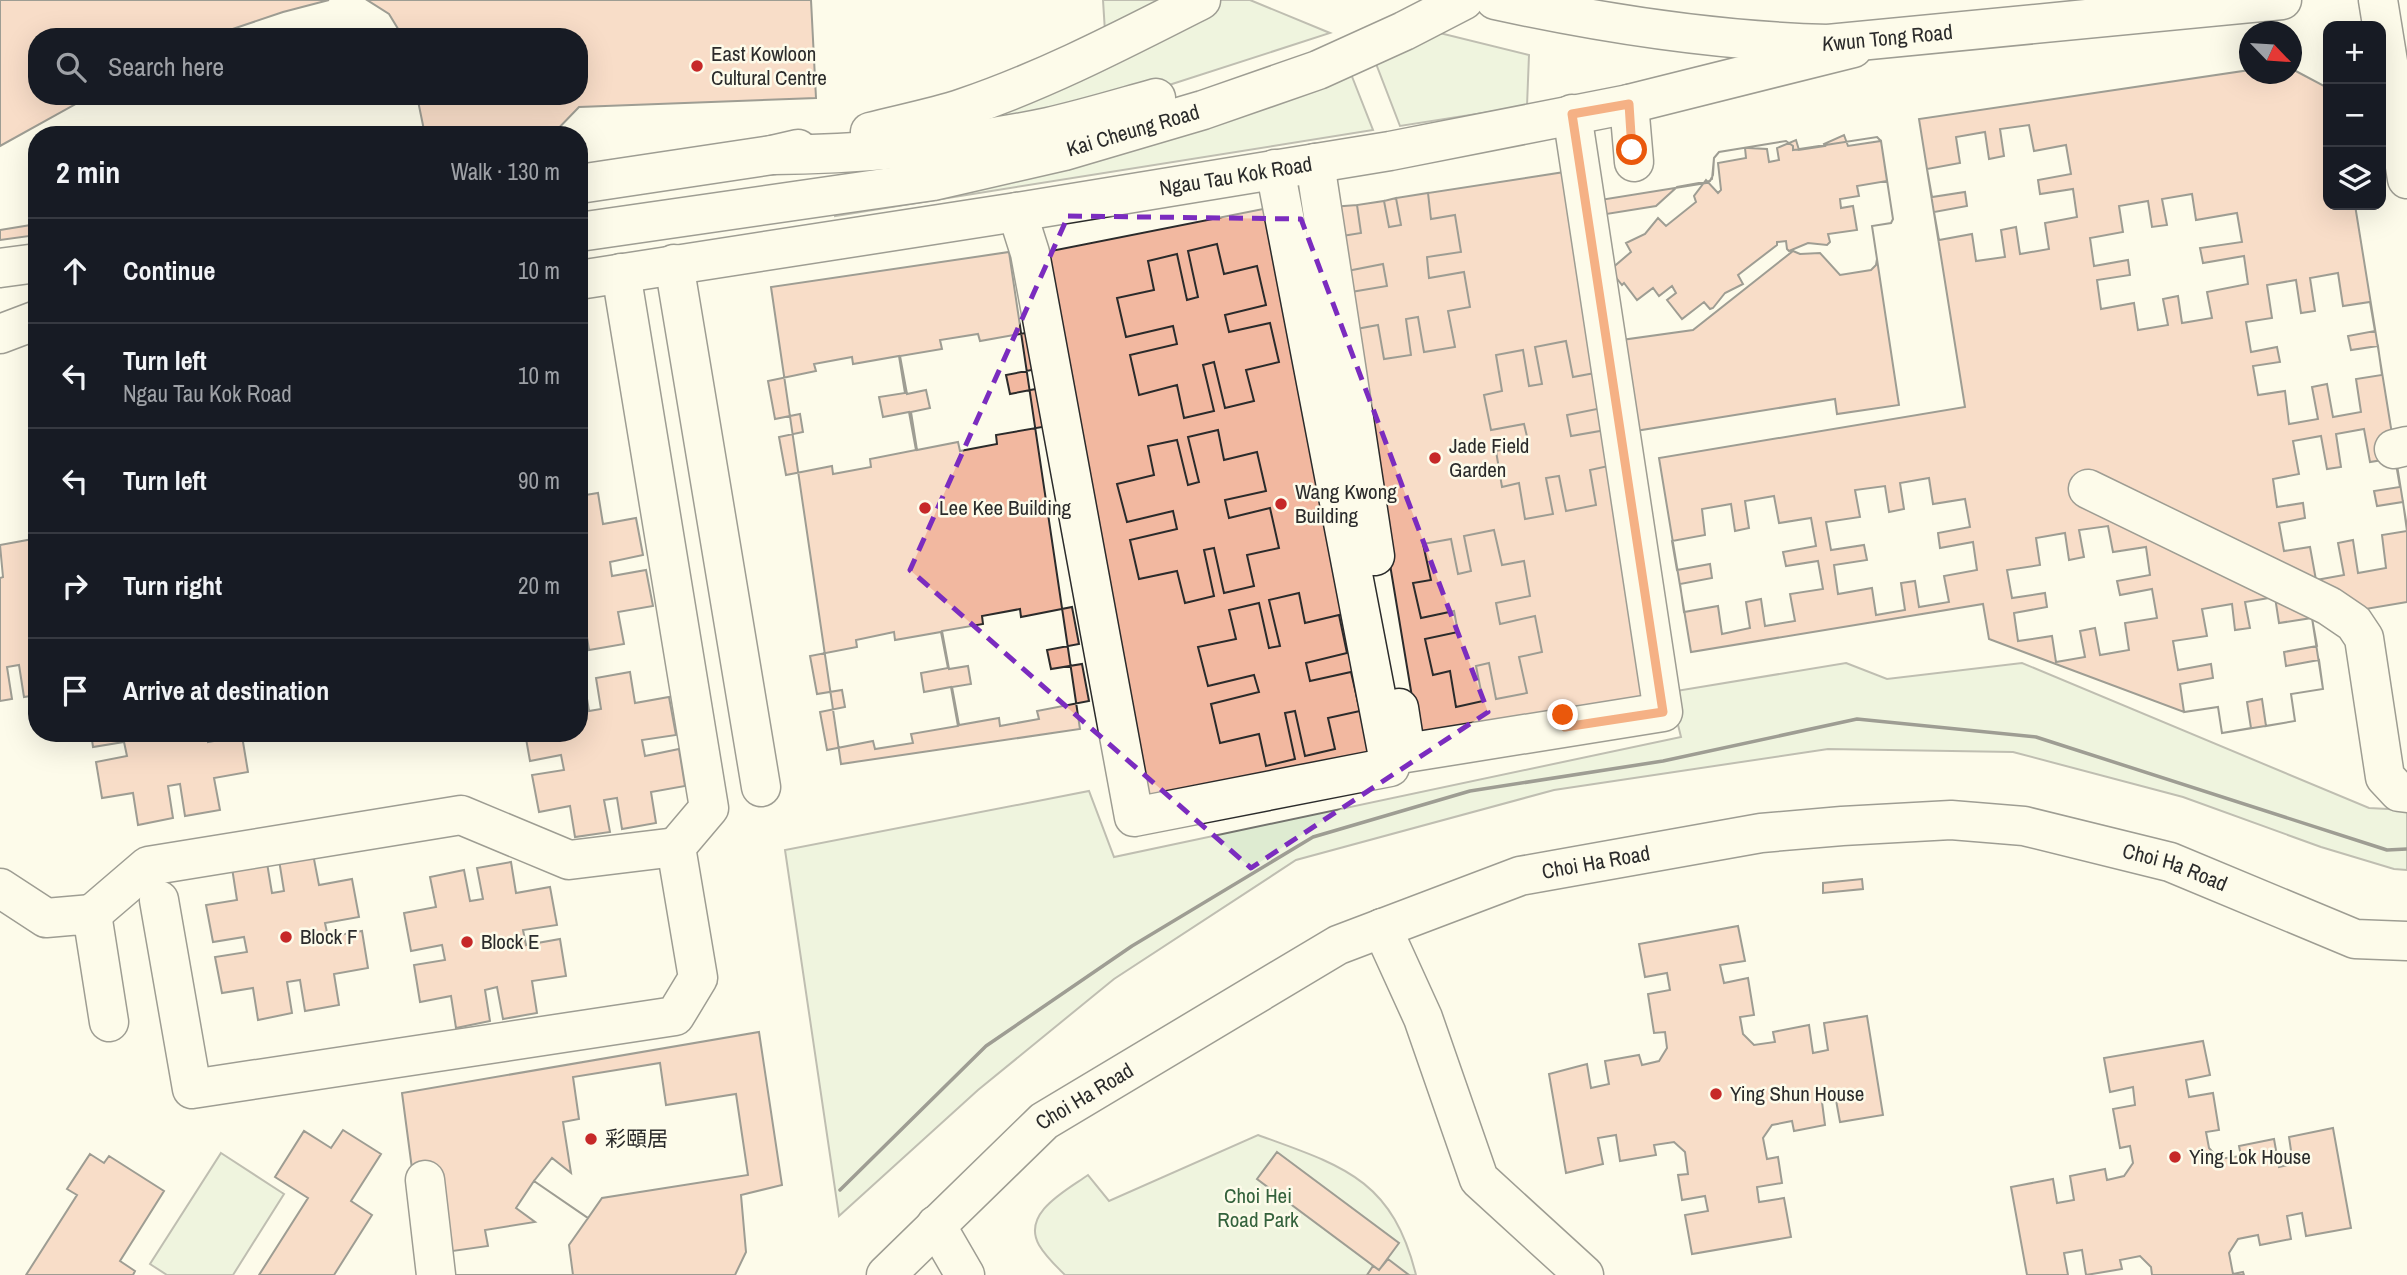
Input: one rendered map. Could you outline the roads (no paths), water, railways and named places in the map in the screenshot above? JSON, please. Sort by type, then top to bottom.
[{"type":"main road","points":[[588,183],[772,155],[961,109],[1089,56],[1201,0]]},
{"type":"main road","name":"Kai Cheung Road","points":[[772,155],[853,154],[1047,127],[1209,85],[1360,26],[1413,0]]},
{"type":"main road","name":"Kai Cheung Road","points":[[588,231],[933,181],[1064,151],[1260,92],[1318,70],[1405,31],[1464,0]]},
{"type":"main road","name":"Kwun Tong Road","points":[[1495,0],[1656,31],[1775,43],[1828,44],[2282,0]]},
{"type":"main road","points":[[2378,0],[2407,179]]},
{"type":"main road","name":"Ngau Tau Kok Road","points":[[588,278],[1008,214],[1390,151],[1629,104],[1778,69],[1885,40]]},
{"type":"main road","points":[[1629,104],[1634,162]]},
{"type":"main road","points":[[1315,163],[1406,753],[1564,721],[1663,712],[1572,114]]},
{"type":"main road","points":[[1008,214],[1030,253],[1134,817],[1390,768],[1275,169]]},
{"type":"main road","points":[[1008,214],[1011,280]]},
{"type":"main road","points":[[0,268],[28,264]]},
{"type":"main road","points":[[674,264],[761,787]]},
{"type":"main road","points":[[0,888],[46,918],[92,914],[148,866],[461,814],[569,860],[676,847],[709,808],[621,273]]},
{"type":"main road","points":[[0,335],[28,324]]},
{"type":"main road","points":[[0,335],[28,343]]},
{"type":"main road","points":[[2088,489],[2329,606],[2354,623],[2364,638],[2385,777],[2399,792],[2407,793]]},
{"type":"main road","name":"Choi Ha Road","points":[[886,1275],[1044,1121],[1338,945],[1520,876],[1761,833],[1842,825],[1951,820],[2024,826],[2170,862],[2355,939],[2407,941]]},
{"type":"main road","points":[[159,900],[192,1089],[675,1016],[698,978],[676,847]]},
{"type":"main road","points":[[92,914],[110,1022]]},
{"type":"main road","points":[[1381,929],[1423,1018],[1479,1179],[1584,1275]]},
{"type":"main road","points":[[425,1180],[436,1275]]},
{"type":"main road","points":[[936,1225],[965,1275]]},
{"type":"place","name":"East Kowloon Cultural Centre","points":[[697,66]]},
{"type":"place","name":"Jade Field Garden","points":[[1435,458]]},
{"type":"place","name":"Wang Kwong Building","points":[[1281,504]]},
{"type":"place","name":"Lee Kee Building","points":[[925,508]]},
{"type":"place","name":"Block F","points":[[286,937]]},
{"type":"place","name":"Block E","points":[[467,942]]},
{"type":"place","name":"Ying Shun House","points":[[1716,1094]]},
{"type":"place","name":"彩頤居","points":[[591,1139]]},
{"type":"place","name":"Ying Lok House","points":[[2175,1157]]},
{"type":"park label","name":"Choi Hei Road Park","points":[[1258,1208]]}]
